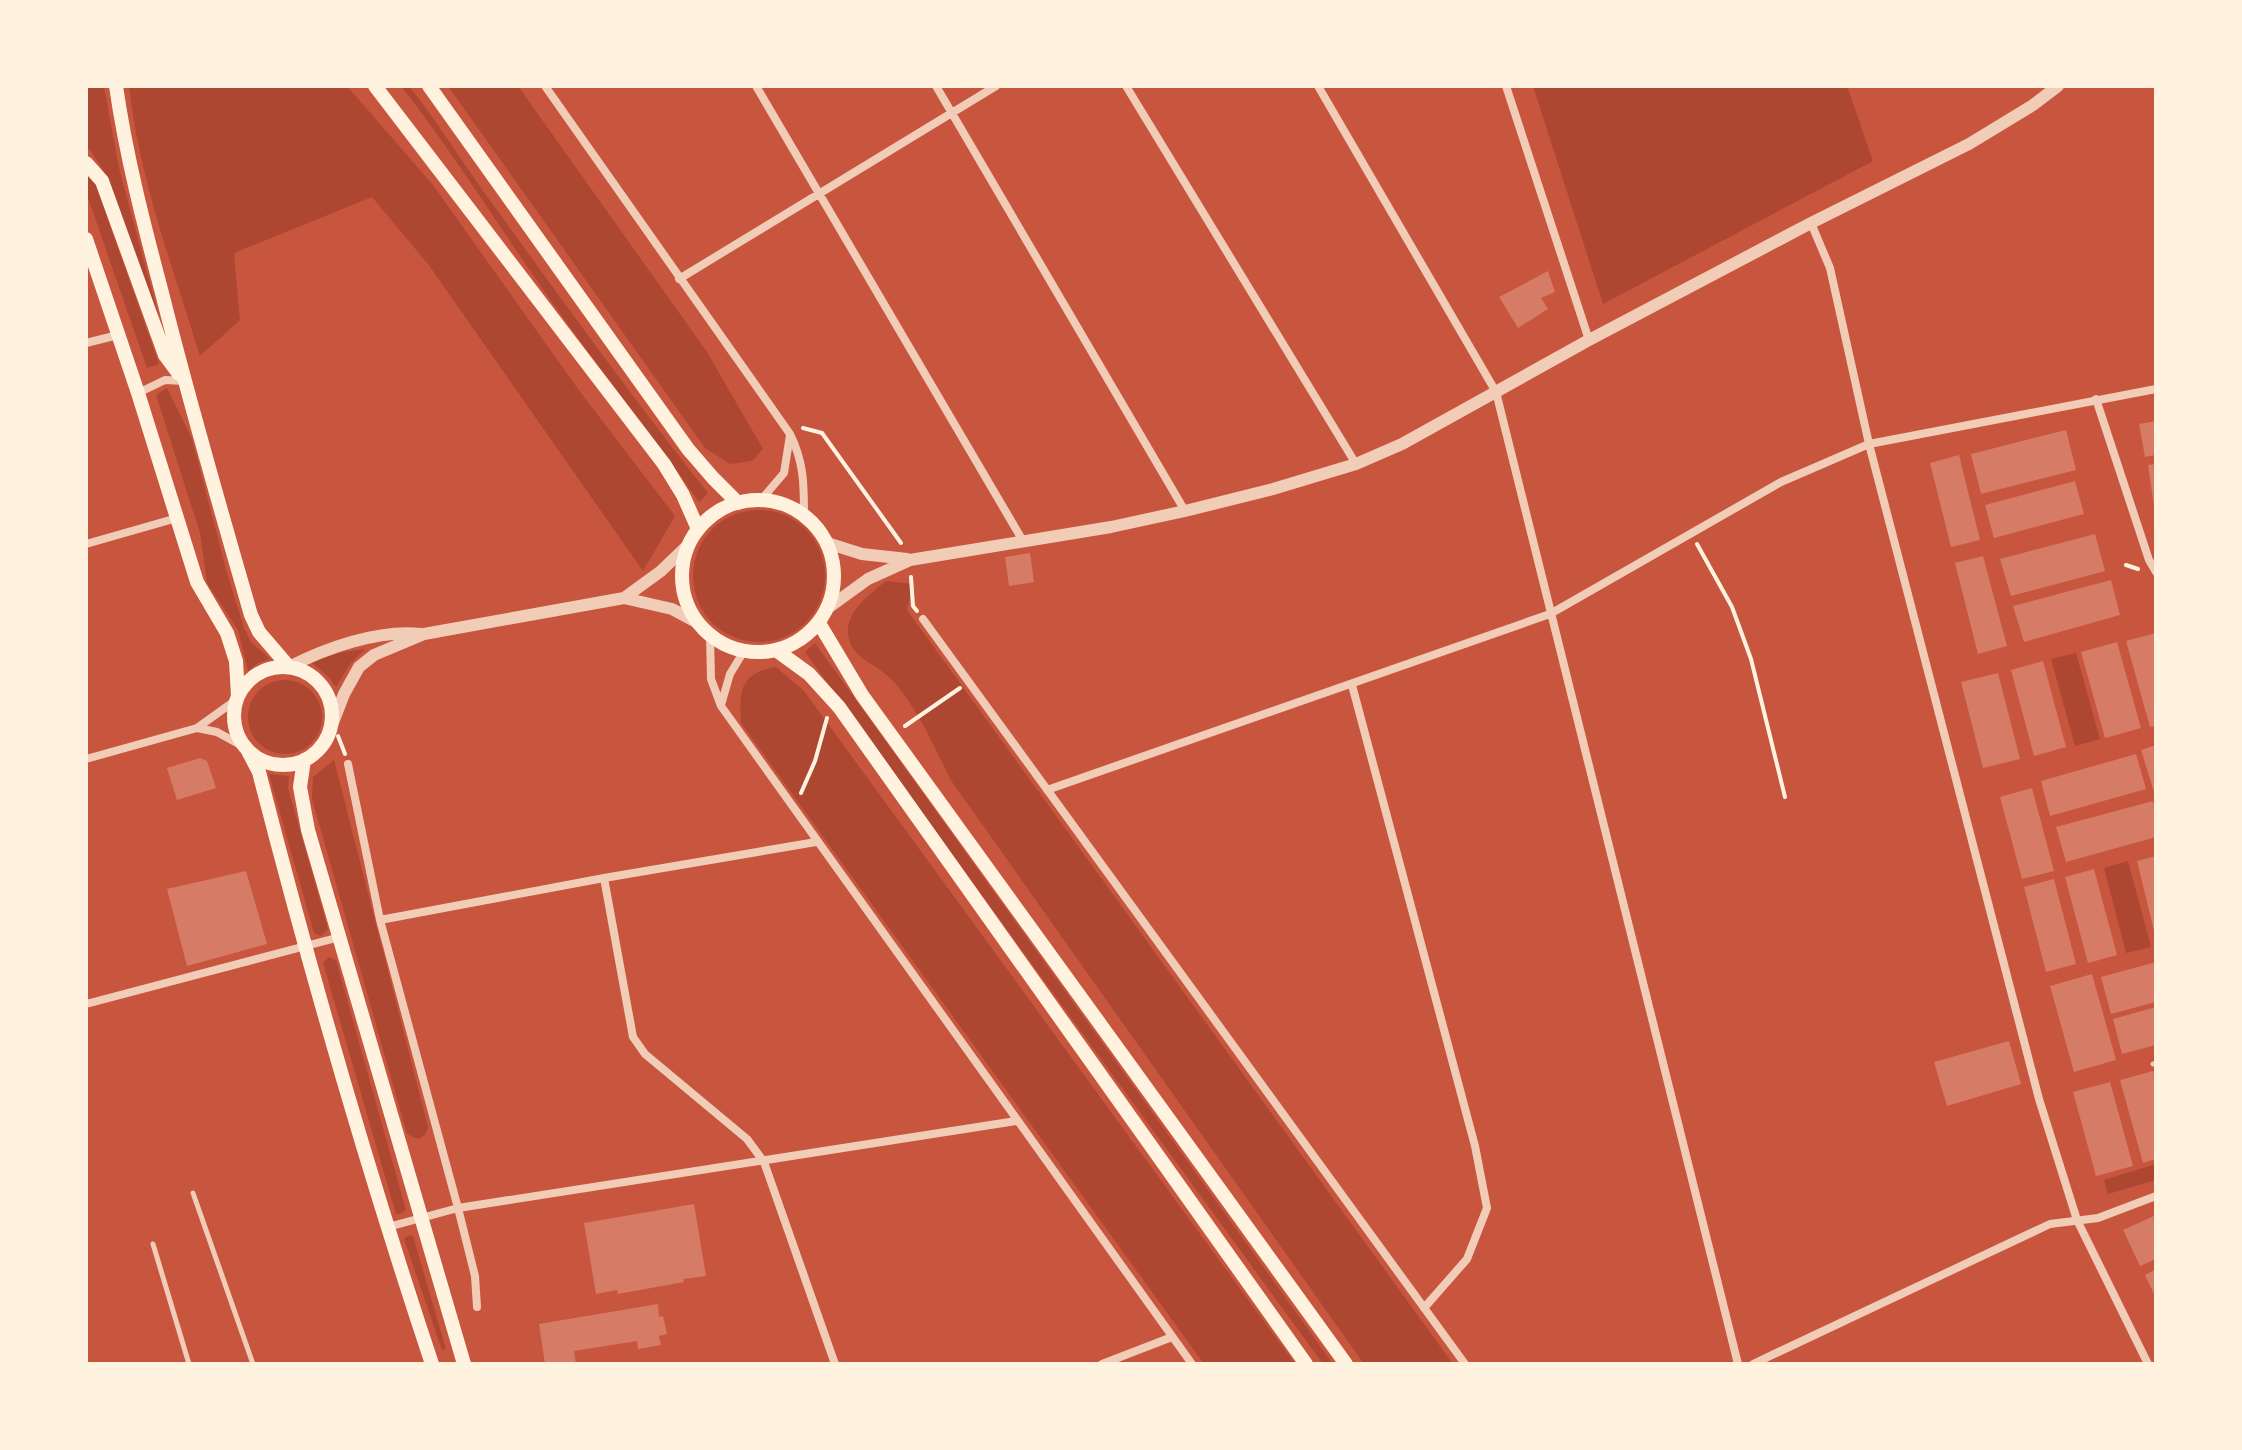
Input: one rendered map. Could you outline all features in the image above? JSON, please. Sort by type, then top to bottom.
[{"type":"main road","points":[[116,86],[126,150],[184,381],[251,615],[259,632],[289,667]]},
{"type":"main road","points":[[375,86],[664,464],[683,495],[698,529]]},
{"type":"main road","points":[[429,86],[688,449],[738,503]]},
{"type":"main road","points":[[86,163],[102,181],[165,355],[184,381]]},
{"type":"main road","points":[[86,239],[197,582],[227,633],[236,661],[235,725],[259,772],[304,946],[432,1364]]},
{"type":"main road","points":[[761,500],[784,505],[804,515],[818,528],[827,543],[835,576],[828,608],[819,623],[800,641],[776,650],[744,651],[726,645],[710,635],[689,609],[682,577],[689,544],[698,529],[716,513],[738,503],[761,500]]},
{"type":"main road","points":[[819,623],[839,660],[891,736],[1346,1364]]},
{"type":"main road","points":[[776,650],[809,674],[833,698],[1306,1364]]},
{"type":"main road","points":[[237,698],[243,687],[258,673],[289,667],[305,671],[318,681],[332,709],[332,725],[326,739],[317,751],[304,760],[275,764],[260,759],[247,749]]},
{"type":"main road","points":[[304,760],[300,787],[303,806],[464,1364]]},
{"type":"street","points":[[545,86],[790,434],[800,454],[804,474],[804,515]]},
{"type":"street","points":[[756,86],[1023,541]]},
{"type":"street","points":[[936,86],[1185,511]]},
{"type":"street","points":[[679,279],[996,86]]},
{"type":"street","points":[[1126,86],[1356,464]]},
{"type":"street","points":[[1318,86],[1496,392],[1738,1364]]},
{"type":"street","points":[[1506,86],[1589,340]]},
{"type":"street","points":[[828,608],[868,579],[910,560],[1185,511],[1356,464],[1402,444],[1589,340],[1969,144],[2058,86]]},
{"type":"street","points":[[1811,223],[1830,268],[1869,444],[2039,1099],[2077,1220],[2148,1364]]},
{"type":"street","points":[[86,343],[118,335]]},
{"type":"street","points":[[138,393],[165,380],[184,381]]},
{"type":"street","points":[[1047,790],[1550,614],[1781,482],[1869,444],[2156,389]]},
{"type":"street","points":[[2096,399],[2149,560],[2156,572]]},
{"type":"street","points":[[761,500],[784,473],[790,434]]},
{"type":"street","points":[[86,544],[177,518]]},
{"type":"street","points":[[827,543],[862,554],[910,560]]},
{"type":"street","points":[[624,598],[661,571],[689,544]]},
{"type":"street","points":[[332,725],[359,667],[374,655],[424,634],[624,598],[672,609],[698,623]]},
{"type":"street","points":[[923,619],[1465,1364]]},
{"type":"street","points":[[289,667],[323,650],[344,644],[403,632],[424,634]]},
{"type":"street","points":[[710,635],[711,679],[721,706],[1192,1364]]},
{"type":"street","points":[[721,706],[730,674],[744,651]]},
{"type":"street","points":[[1352,685],[1475,1146],[1487,1208],[1467,1259],[1424,1308]]},
{"type":"street","points":[[86,759],[197,728],[237,698]]},
{"type":"street","points":[[197,728],[217,732],[247,749]]},
{"type":"street","points":[[348,764],[380,920],[475,1276],[477,1307]]},
{"type":"street","points":[[380,920],[816,842]]},
{"type":"street","points":[[604,878],[633,1037],[645,1054],[747,1139],[764,1162],[835,1364]]},
{"type":"street","points":[[86,1004],[340,937]]},
{"type":"street","points":[[388,1227],[458,1208],[1016,1121]]},
{"type":"street","points":[[1753,1364],[2050,1224],[2098,1218],[2156,1196]]},
{"type":"street","points":[[1102,1364],[1172,1337]]},
{"type":"lane","points":[[193,1193],[253,1364]]},
{"type":"lane","points":[[153,1244],[189,1364]]},
{"type":"path","points":[[781,421],[822,433],[888,522],[910,560],[913,606],[923,619]]},
{"type":"path","points":[[1691,534],[1732,607],[1751,659],[1785,797]]},
{"type":"path","points":[[891,736],[969,682]]},
{"type":"path","points":[[792,809],[815,761],[833,698]]},
{"type":"path","points":[[332,725],[342,743],[348,764]]},
{"type":"shaded area","points":[[86,86],[104,86],[119,168],[162,328],[103,170],[90,150],[86,149]]},
{"type":"shaded area","points":[[129,86],[347,86],[433,185],[578,389],[675,516],[643,571],[428,264],[372,197],[234,253],[240,320],[200,356],[149,189]]},
{"type":"shaded area","points":[[401,86],[409,86],[419,99],[568,308],[708,493],[699,502],[550,300]]},
{"type":"shaded area","points":[[448,86],[518,86],[707,352],[763,449],[752,461],[730,464],[705,448]]},
{"type":"shaded area","points":[[1533,86],[1847,86],[1873,161],[1603,304]]},
{"type":"shaded area","points":[[86,178],[94,180],[159,364],[147,368],[86,192]]},
{"type":"shaded area","points":[[167,388],[192,439],[244,628],[251,642],[270,659],[248,671],[238,630],[207,583],[200,533],[156,395]]},
{"type":"shaded area","points":[[759,510],[784,515],[805,530],[820,551],[825,576],[820,601],[805,622],[784,637],[759,642],[734,637],[713,622],[698,601],[693,576],[698,551],[713,530],[734,515]]},
{"type":"shaded area","points":[[886,581],[913,584],[907,610],[1453,1364],[1364,1364],[950,779],[908,700],[890,678],[854,650],[848,635],[851,619],[860,604]]},
{"type":"shaded area","points":[[815,643],[1333,1364],[1323,1364],[805,652]]},
{"type":"shaded area","points":[[365,649],[350,664],[336,687],[311,662],[343,652]]},
{"type":"shaded area","points":[[2076,653],[2100,739],[2075,746],[2051,659]]},
{"type":"shaded area","points":[[776,667],[804,691],[1295,1364],[1204,1364],[741,723],[744,685],[755,674]]},
{"type":"shaded area","points":[[278,680],[292,680],[306,686],[316,696],[322,717],[320,731],[306,748],[292,754],[278,754],[264,748],[254,738],[248,724],[248,710],[254,696],[264,686]]},
{"type":"shaded area","points":[[334,760],[428,1127],[425,1135],[418,1139],[407,1134],[312,799],[313,777]]},
{"type":"shaded area","points":[[269,774],[289,776],[288,788],[328,929],[321,936],[314,933]]},
{"type":"shaded area","points":[[2128,861],[2151,947],[2126,953],[2104,868]]},
{"type":"shaded area","points":[[329,957],[336,960],[406,1210],[400,1214],[396,1214],[323,963]]},
{"type":"shaded area","points":[[2156,1164],[2156,1180],[2108,1194],[2104,1180]]},
{"type":"shaded area","points":[[413,1236],[446,1349],[442,1350],[404,1239]]},
{"type":"building","points":[[1548,271],[1555,292],[1541,298],[1548,309],[1518,328],[1499,297]]},
{"type":"building","points":[[2156,421],[2156,455],[2145,457],[2139,424]]},
{"type":"building","points":[[2066,430],[2076,470],[1981,494],[1971,454]]},
{"type":"building","points":[[1959,455],[1980,540],[1951,547],[1930,463]]},
{"type":"building","points":[[2156,464],[2156,506],[2154,506],[2148,465]]},
{"type":"building","points":[[2075,481],[2084,514],[1994,538],[1985,505]]},
{"type":"building","points":[[2095,534],[2105,571],[2011,596],[2000,559]]},
{"type":"building","points":[[1030,553],[1034,582],[1009,586],[1005,557]]},
{"type":"building","points":[[1983,556],[2007,646],[1978,654],[1955,563]]},
{"type":"building","points":[[2111,580],[2120,615],[2024,642],[2013,606]]},
{"type":"building","points":[[2156,633],[2156,726],[2150,727],[2126,641]]},
{"type":"building","points":[[2117,642],[2141,728],[2105,738],[2081,652]]},
{"type":"building","points":[[2043,661],[2066,747],[2034,756],[2011,670]]},
{"type":"building","points":[[1998,673],[2020,759],[1983,768],[1961,682]]},
{"type":"building","points":[[2156,745],[2156,795],[2155,795],[2141,750]]},
{"type":"building","points":[[2136,754],[2146,789],[2050,816],[2041,781]]},
{"type":"building","points":[[200,758],[207,761],[216,788],[177,800],[167,768]]},
{"type":"building","points":[[2032,788],[2054,871],[2022,879],[2000,797]]},
{"type":"building","points":[[2153,801],[2156,837],[2066,862],[2056,827]]},
{"type":"building","points":[[2156,856],[2156,934],[2155,935],[2137,861]]},
{"type":"building","points":[[2094,869],[2117,955],[2088,963],[2065,877]]},
{"type":"building","points":[[246,871],[267,944],[187,966],[167,889]]},
{"type":"building","points":[[2054,879],[2076,964],[2046,972],[2024,887]]},
{"type":"building","points":[[2156,962],[2156,1002],[2111,1014],[2101,977]]},
{"type":"building","points":[[2092,974],[2116,1060],[2074,1072],[2050,986]]},
{"type":"building","points":[[2156,1007],[2156,1045],[2122,1054],[2113,1019]]},
{"type":"building","points":[[2009,1041],[2021,1084],[1947,1106],[1934,1062]]},
{"type":"building","points":[[2153,1071],[2156,1080],[2156,1159],[2143,1163],[2120,1080]]},
{"type":"building","points":[[2110,1082],[2133,1166],[2096,1176],[2073,1092]]},
{"type":"building","points":[[694,1204],[706,1276],[618,1294],[617,1290],[596,1294],[584,1223]]},
{"type":"building","points":[[2156,1215],[2156,1259],[2140,1266],[2123,1230]]},
{"type":"building","points":[[2156,1269],[2156,1298],[2145,1275]]},
{"type":"building","points":[[658,1304],[659,1317],[663,1316],[667,1334],[659,1336],[661,1345],[638,1349],[637,1341],[574,1351],[576,1364],[545,1364],[539,1324]]}]
